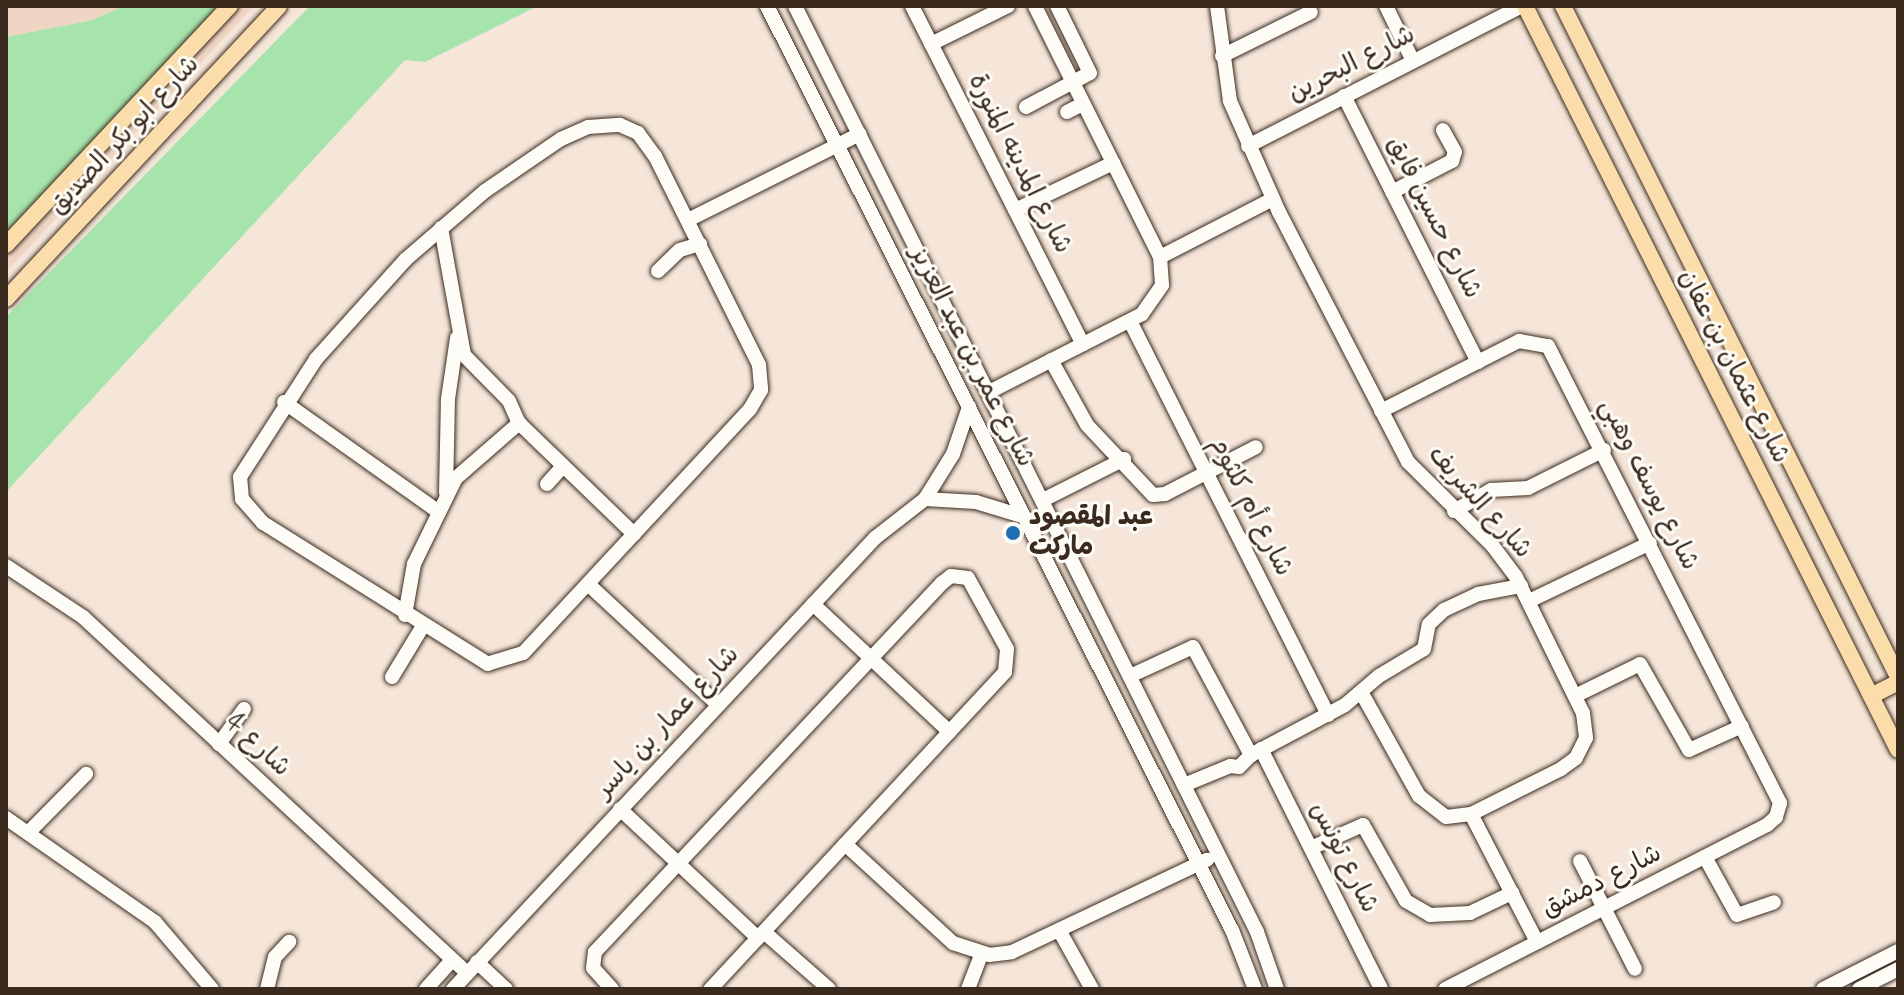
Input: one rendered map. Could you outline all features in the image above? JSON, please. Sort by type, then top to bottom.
[{"type":"main road","name":"شارع ابو بكر الصديق","points":[[6,245],[230,6]]},
{"type":"main road","name":"شارع ابو بكر الصديق","points":[[6,299],[279,6]]},
{"type":"main road","name":"شارع عثمان بن عفان","points":[[1523,6],[1898,750]]},
{"type":"main road","name":"شارع عثمان بن عفان","points":[[1563,6],[1898,679]]},
{"type":"main road","points":[[1871,696],[1898,679]]},
{"type":"street","name":"شارع عمر بن عبد العزيز","points":[[767,6],[1198,864],[1255,989]]},
{"type":"street","name":"شارع عمر بن عبد العزيز","points":[[795,6],[1219,854],[1257,932],[1277,989]]},
{"type":"street","name":"شارع المدينه المنورة","points":[[912,6],[1083,344]]},
{"type":"street","points":[[931,44],[1008,6]]},
{"type":"street","points":[[989,392],[1130,321],[1159,295],[1160,257],[1035,6]]},
{"type":"street","points":[[1026,107],[1073,83],[1090,70],[1057,6]]},
{"type":"street","name":"شارع الشريف","points":[[1217,6],[1230,101],[1248,146],[1381,411],[1408,462],[1497,551],[1521,586],[1575,696],[1586,732],[1576,758],[1471,814]]},
{"type":"street","points":[[1386,6],[1413,61]]},
{"type":"street","name":"شارع البحرين","points":[[1248,146],[1523,6]]},
{"type":"street","points":[[1222,56],[1311,12]]},
{"type":"street","name":"شارع حسين فايق","points":[[1344,96],[1478,362]]},
{"type":"street","points":[[1067,112],[1083,104]]},
{"type":"street","points":[[610,124],[629,128],[645,140],[688,220],[759,365],[761,390],[750,409],[523,653],[503,663],[478,661],[263,523],[242,499],[243,467],[284,402],[352,315],[441,228],[561,139],[610,124]]},
{"type":"street","points":[[1392,192],[1452,161],[1455,152],[1443,130]]},
{"type":"street","points":[[688,220],[860,134]]},
{"type":"street","points":[[1015,210],[1113,163]]},
{"type":"street","points":[[1160,257],[1273,199]]},
{"type":"street","points":[[441,228],[453,281],[457,334],[448,410],[446,499]]},
{"type":"street","points":[[658,271],[680,250],[700,244]]},
{"type":"street","name":"شارع أم كلثوم","points":[[1130,321],[1328,715]]},
{"type":"street","points":[[457,334],[469,362],[509,401],[519,423],[634,534]]},
{"type":"street","name":"شارع يوسف وهبي","points":[[1381,411],[1519,341],[1548,346],[1604,450],[1778,798],[1778,814]]},
{"type":"street","points":[[1051,360],[1087,425],[1124,459],[1153,495],[1256,447]]},
{"type":"street","points":[[284,402],[439,512]]},
{"type":"street","name":"شارع عمار بن ياسر","points":[[453,989],[886,527],[925,499],[953,454],[969,407]]},
{"type":"street","points":[[405,615],[410,577],[462,470],[506,439],[519,423]]},
{"type":"street","points":[[1454,511],[1491,490],[1528,488],[1604,450]]},
{"type":"street","points":[[1043,500],[1124,459]]},
{"type":"street","points":[[547,484],[563,466]]},
{"type":"street","points":[[925,499],[976,502],[1025,517]]},
{"type":"street","points":[[1529,601],[1650,543]]},
{"type":"street","name":"شارع 4","points":[[6,566],[69,605],[452,960],[472,968],[506,989]]},
{"type":"street","points":[[612,989],[593,968],[595,952],[946,579],[962,576],[972,581],[1009,661],[1005,672],[710,989]]},
{"type":"street","points":[[588,584],[718,705]]},
{"type":"street","points":[[1184,785],[1230,766],[1238,755],[1254,753],[1328,715],[1424,649],[1429,624],[1444,610],[1478,594],[1521,586]]},
{"type":"street","points":[[813,604],[950,732]]},
{"type":"street","points":[[392,677],[423,626]]},
{"type":"street","name":"شارع تونس","points":[[1130,676],[1193,647],[1311,848],[1381,989]]},
{"type":"street","points":[[1575,696],[1640,664],[1689,750],[1742,726]]},
{"type":"street","points":[[1361,692],[1425,802],[1446,817],[1471,814],[1537,942]]},
{"type":"street","points":[[219,744],[244,709]]},
{"type":"street","points":[[28,833],[86,774]]},
{"type":"street","points":[[620,809],[761,935],[829,989]]},
{"type":"street","name":"شارع دمشق","points":[[1445,989],[1465,984],[1537,942],[1705,857],[1778,814]]},
{"type":"street","points":[[6,818],[155,922],[212,989]]},
{"type":"street","points":[[1311,848],[1363,825],[1406,901],[1430,915],[1462,915],[1512,893]]},
{"type":"street","points":[[845,844],[953,943],[981,955],[1012,952],[1219,854]]},
{"type":"street","points":[[1705,857],[1737,915],[1774,902]]},
{"type":"street","points":[[1580,861],[1635,969]]},
{"type":"street","points":[[1059,930],[1092,989]]},
{"type":"street","points":[[267,989],[275,957],[289,942]]},
{"type":"street","points":[[1823,989],[1839,985],[1898,951]]},
{"type":"street","points":[[968,989],[981,955]]},
{"type":"street","points":[[426,989],[452,960]]},
{"type":"street","points":[[1872,964],[1880,979]]},
{"type":"street","points":[[1859,989],[1898,969]]},
{"type":"shaded area","points":[[6,6],[254,6],[6,272]]},
{"type":"green space","points":[[125,6],[220,6],[6,234],[6,37],[89,21]]},
{"type":"green space","points":[[310,6],[538,6],[425,62],[405,60],[6,492],[6,317]]},
{"type":"place","name":"عبد المقصود ماركت","points":[[1013,533]]}]
